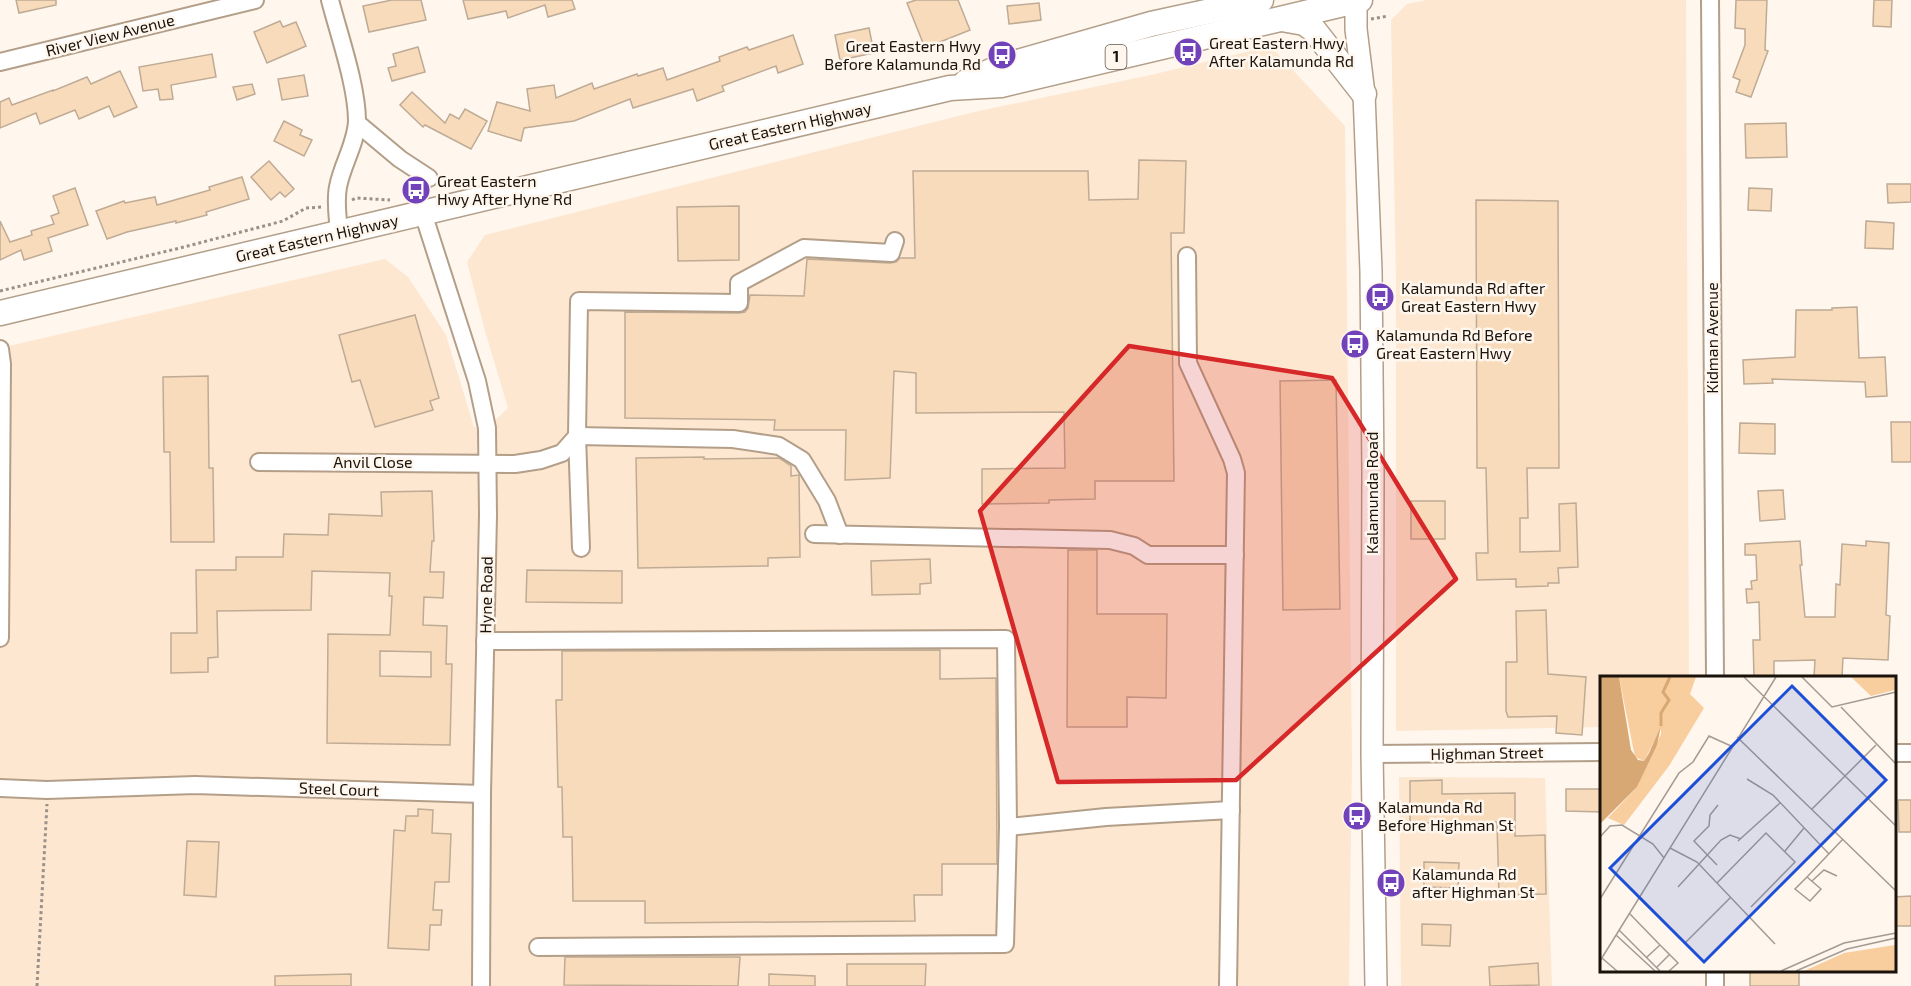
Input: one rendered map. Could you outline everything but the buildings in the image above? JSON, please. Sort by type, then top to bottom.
[{"type":"highway","name":"Great Eastern Highway","points":[[0,313],[950,88],[1000,67],[1151,24],[1261,0]]},
{"type":"highway","name":"Great Eastern Highway","points":[[950,88],[1001,86],[1358,0]]},
{"type":"highway","points":[[1282,19],[1304,23],[1314,30],[1364,94]]},
{"type":"main road","name":"Kalamunda Road","points":[[1358,0],[1356,29],[1364,94],[1371,271],[1372,754],[1376,986]]},
{"type":"street","name":"River View Avenue","points":[[0,62],[255,0]]},
{"type":"street","points":[[330,0],[356,102],[357,123],[346,167],[338,187],[339,233]]},
{"type":"street","name":"Kidman Avenue","points":[[1710,0],[1715,676]]},
{"type":"street","points":[[357,123],[400,159],[429,178]]},
{"type":"street","name":"Hyne Road","points":[[423,213],[477,381],[487,428],[488,515],[482,794],[481,986]]},
{"type":"street","points":[[581,548],[577,436],[579,301],[739,303],[739,283],[804,248],[891,253],[896,241]]},
{"type":"street","points":[[1187,256],[1188,363],[1232,459],[1236,473],[1228,986]]},
{"type":"street","points":[[0,349],[2,364],[0,638]]},
{"type":"street","points":[[577,436],[733,439],[779,446],[802,460],[827,501],[840,535]]},
{"type":"street","name":"Anvil Close","points":[[259,462],[515,464],[541,460],[562,453],[577,436]]},
{"type":"street","points":[[814,534],[1110,540],[1134,546],[1148,555],[1235,555]]},
{"type":"street","points":[[485,641],[1006,639],[1008,827],[1005,944],[538,947]]},
{"type":"street","name":"Highman Street","points":[[1372,754],[1600,752]]},
{"type":"street","name":"Steel Court","points":[[0,788],[47,790],[195,785],[482,794]]},
{"type":"street","points":[[1008,827],[1106,817],[1231,810]]},
{"type":"path","points":[[0,291],[283,221],[306,208],[337,206]]},
{"type":"path","points":[[37,986],[47,790]]},
{"type":"highlighted area","points":[[1129,346],[1332,378],[1456,579],[1236,780],[1058,782],[980,511]]},
{"type":"shaded area","points":[[1427,0],[1686,0],[1689,676],[1600,676],[1600,727],[1396,731],[1396,279],[1391,20],[1407,4]]},
{"type":"shaded area","points":[[1263,48],[1276,52],[1345,126],[1352,760],[1349,986],[0,986],[0,348],[385,259],[408,277],[446,335],[474,427],[487,428],[508,408],[467,262],[485,235],[974,112],[1151,75]]},
{"type":"shaded area","points":[[1399,777],[1545,778],[1552,986],[1401,986]]},
{"type":"place","name":"Great Eastern Hwy After Kalamunda Rd","points":[[1188,52]]},
{"type":"place","name":"Great Eastern Hwy Before Kalamunda Rd","points":[[1002,55]]},
{"type":"place","name":"Great Eastern Hwy After Hyne Rd","points":[[416,190]]},
{"type":"place","name":"Kalamunda Rd after Great Eastern Hwy","points":[[1380,297]]},
{"type":"place","name":"Kalamunda Rd Before Great Eastern Hwy","points":[[1355,344]]},
{"type":"place","name":"Kalamunda Rd Before Highman St","points":[[1357,816]]},
{"type":"place","name":"Kalamunda Rd after Highman St","points":[[1391,883]]}]
